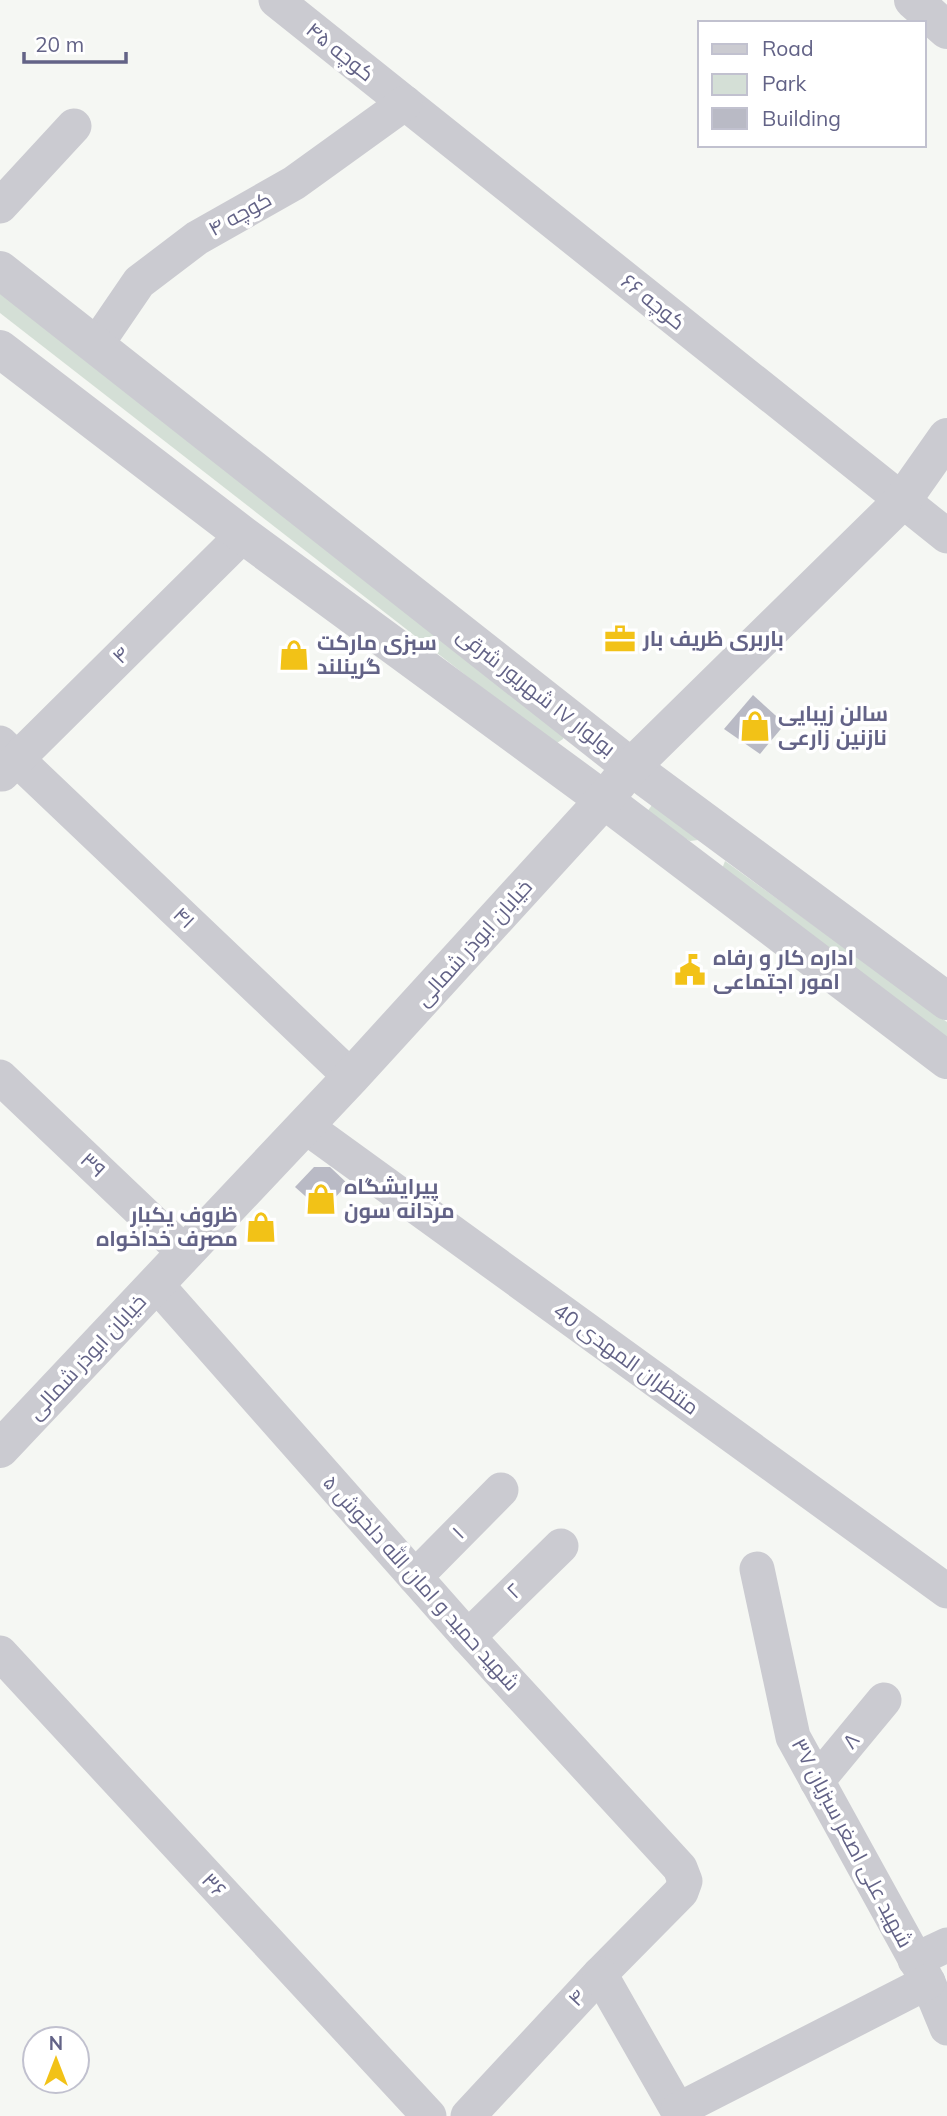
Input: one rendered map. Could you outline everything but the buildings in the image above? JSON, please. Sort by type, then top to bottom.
[{"type":"street","name":"کوچه ۴۵","points":[[276,0],[405,103]]},
{"type":"street","points":[[913,0],[947,30]]},
{"type":"street","name":"کوچه ۴","points":[[96,345],[139,282],[197,238],[294,183],[405,103]]},
{"type":"street","name":"کوچه ۶۶","points":[[405,103],[947,536]]},
{"type":"street","points":[[0,206],[74,126]]},
{"type":"street","name":"بولوار ۱۷ شهریور شرقی","points":[[0,270],[631,767],[947,1001]]},
{"type":"street","points":[[0,349],[243,535],[604,800],[947,1060]]},
{"type":"street","name":"خیابان ابوذر شمالی","points":[[0,1449],[351,1077],[631,767],[902,501],[947,437]]},
{"type":"street","name":"۴","points":[[5,759],[243,535]]},
{"type":"street","name":"۴۱","points":[[5,759],[351,1077]]},
{"type":"street","points":[[698,871],[723,835]]},
{"type":"street","name":"۳۹","points":[[0,1077],[185,1253]]},
{"type":"street","name":"منتظران المهدی 40","points":[[305,1126],[947,1591]]},
{"type":"street","name":"شهید حمید و امان الله دلخوش ۵","points":[[156,1284],[468,1637],[680,1868],[685,1881]]},
{"type":"street","name":"۱","points":[[415,1577],[501,1490]]},
{"type":"street","name":"۲","points":[[468,1637],[561,1546]]},
{"type":"street","name":"شهید علی اصغر سبزیان ۳۷","points":[[757,1569],[793,1737],[922,1971],[947,2028]]},
{"type":"street","name":"۳۶","points":[[0,1653],[429,2116]]},
{"type":"street","name":"۸","points":[[817,1782],[884,1700]]},
{"type":"street","name":"۴","points":[[468,2116],[600,1974],[681,1892],[685,1881]]},
{"type":"street","points":[[600,1974],[680,2113],[922,1971],[947,1945]]},
{"type":"green space","points":[[0,292],[565,733],[563,739],[557,743],[550,741],[0,313]]},
{"type":"green space","points":[[655,801],[706,839],[690,841],[644,816]]},
{"type":"green space","points":[[725,861],[947,1022],[947,1043],[722,869]]},
{"type":"place","name":"باربری ظریف بار","points":[[620,639]]},
{"type":"place","name":"سبزی مارکت گرینلند","points":[[294,655]]},
{"type":"place","name":"سالن زیبایی نازنین زارعی","points":[[755,726]]},
{"type":"place","name":"اداره کار و رفاه امور اجتماعی","points":[[690,970]]},
{"type":"place","name":"پیرایشگاه مردانه سون","points":[[321,1199]]},
{"type":"place","name":"ظروف یکبار مصرف خداخواه","points":[[261,1227]]}]
